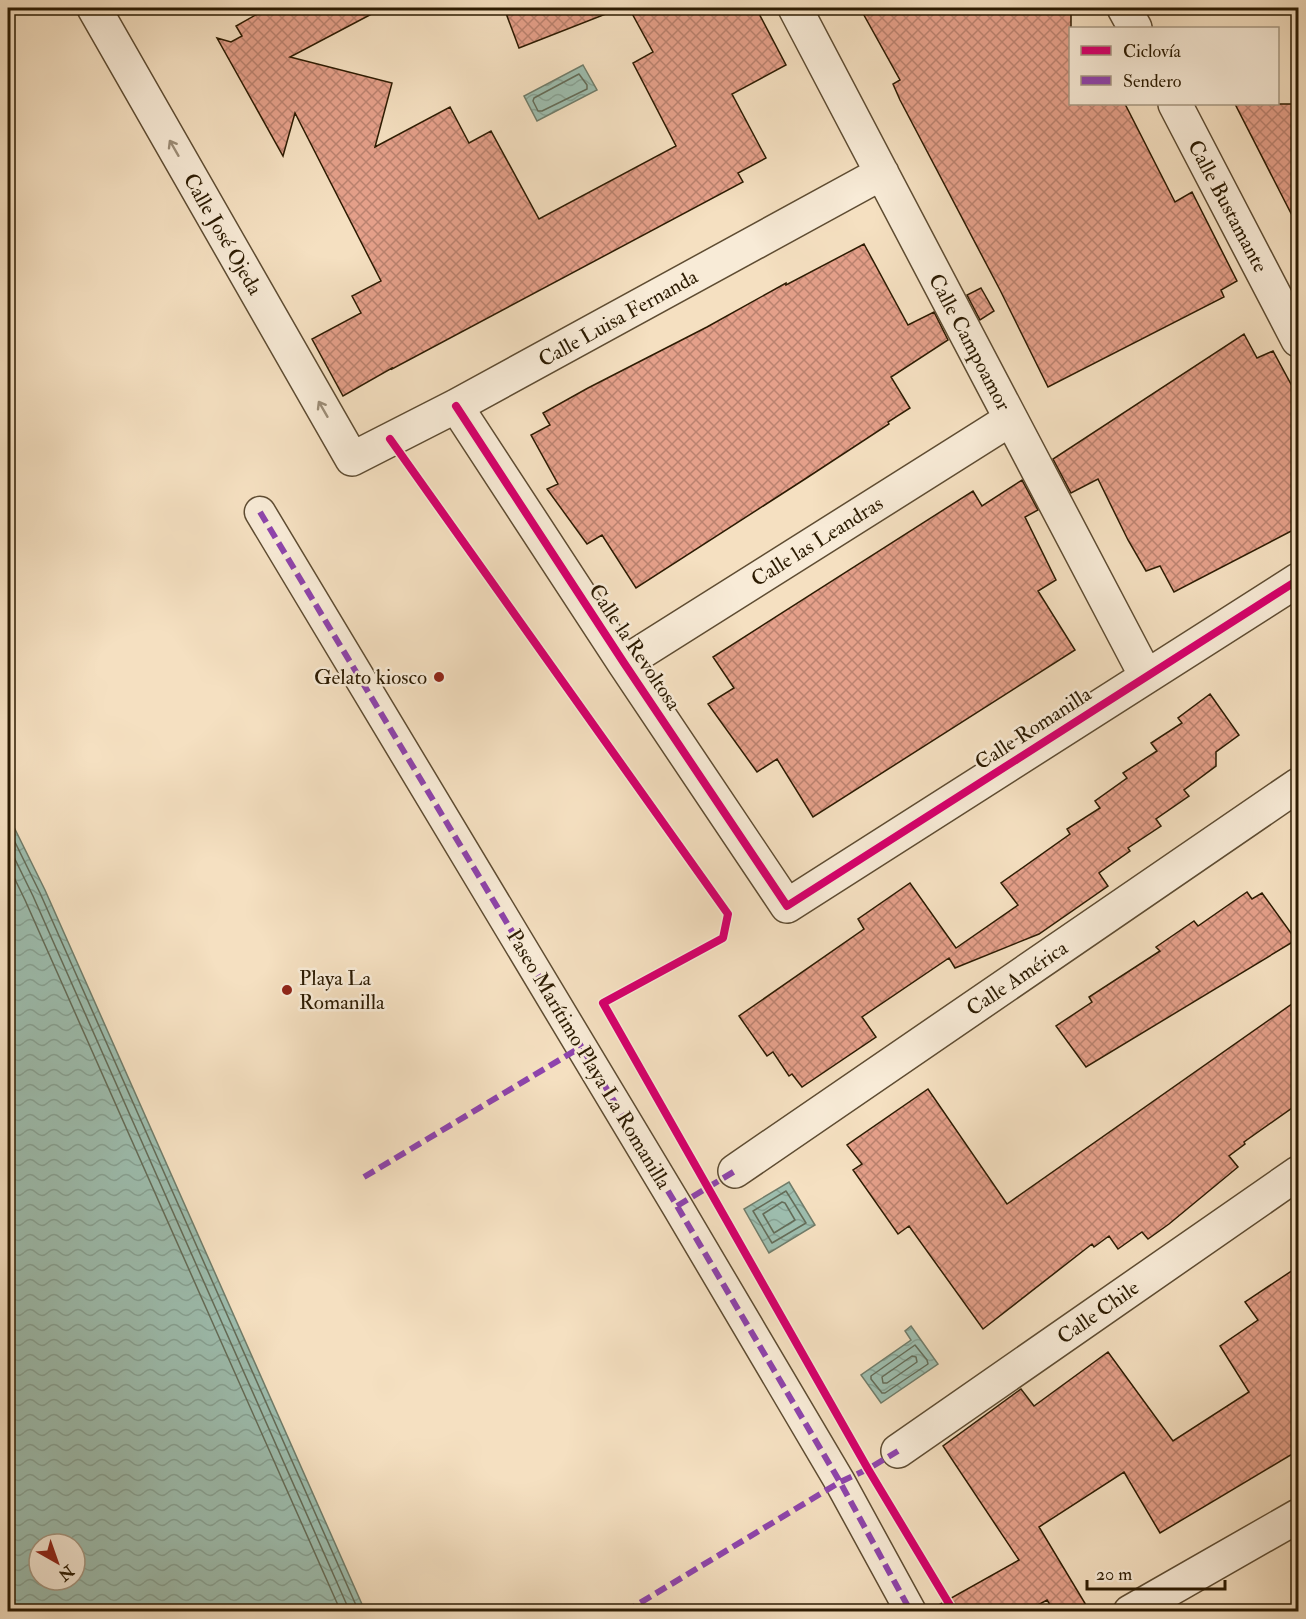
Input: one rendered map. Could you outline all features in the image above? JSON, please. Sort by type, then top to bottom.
[{"type":"street","name":"Calle Campoamor","points":[[795,8],[1146,676]]},
{"type":"street","points":[[1124,8],[1134,27]]},
{"type":"street","name":"Calle José Ojeda","points":[[99,9],[352,459]]},
{"type":"street","name":"Calle Bustamante","points":[[1175,105],[1299,340]]},
{"type":"street","name":"Calle Luisa Fernanda","points":[[352,459],[456,406],[882,173]]},
{"type":"street","name":"Calle la Revoltosa","points":[[456,406],[787,906]]},
{"type":"street","name":"Calle las Leandras","points":[[624,663],[1011,419]]},
{"type":"street","name":"Paseo Marítimo Playa La Romanilla","points":[[260,512],[701,1247],[840,1482],[911,1611]]},
{"type":"street","name":"Calle Romanilla","points":[[787,906],[1299,580]]},
{"type":"street","name":"Calle América","points":[[735,1171],[1299,785]]},
{"type":"street","name":"Calle Chile","points":[[898,1451],[1299,1173]]},
{"type":"street","points":[[1130,1611],[1299,1516]]},
{"type":"water","points":[[583,65],[597,90],[537,121],[524,96]]},
{"type":"water","points":[[8,815],[45,890],[365,1611],[8,1611]]},
{"type":"water","points":[[789,1182],[815,1225],[769,1253],[744,1209]]},
{"type":"water","points":[[911,1326],[938,1364],[881,1403],[861,1375],[911,1340],[905,1331]]},
{"type":"building","points":[[268,8],[383,8],[290,57],[392,83],[375,147],[450,107],[469,143],[491,131],[539,219],[676,146],[633,63],[653,52],[629,8],[756,8],[786,65],[732,94],[766,158],[738,173],[743,182],[343,396],[312,339],[361,313],[352,296],[381,281],[295,113],[283,156],[217,38],[231,42],[242,36],[236,26]]},
{"type":"building","points":[[504,8],[616,8],[616,10],[519,48]]},
{"type":"building","points":[[860,8],[1071,8],[1069,105],[1126,105],[1175,202],[1192,192],[1237,281],[1221,290],[1224,297],[1048,387],[900,100],[893,84],[900,80]]},
{"type":"building","points":[[1299,104],[1299,229],[1236,105]]},
{"type":"building","points":[[864,244],[908,325],[934,312],[948,340],[891,377],[910,408],[888,422],[889,424],[636,588],[602,535],[587,544],[547,489],[558,484],[531,435],[550,425],[543,413],[786,283],[786,285]]},
{"type":"building","points":[[981,288],[994,311],[980,320],[967,295]]},
{"type":"building","points":[[1244,334],[1257,358],[1273,351],[1299,399],[1299,527],[1174,592],[1160,566],[1146,571],[1098,479],[1071,493],[1053,459]]},
{"type":"building","points":[[1022,480],[1038,510],[1025,517],[1056,580],[1038,591],[1075,650],[813,817],[777,759],[757,772],[708,704],[734,688],[713,657],[973,491],[982,506]]},
{"type":"building","points":[[1210,694],[1239,735],[1216,752],[1216,766],[1184,790],[1189,796],[1156,819],[1161,826],[1128,848],[1130,851],[1099,873],[1108,886],[1039,934],[955,968],[949,958],[862,1017],[876,1037],[802,1087],[792,1074],[789,1076],[773,1052],[767,1056],[739,1016],[864,929],[858,919],[910,883],[956,948],[1018,905],[1001,883],[1070,834],[1067,829],[1100,808],[1095,801],[1127,778],[1123,773],[1157,751],[1151,743],[1182,723],[1178,718]]},
{"type":"building","points":[[1247,892],[1252,899],[1262,893],[1296,940],[1086,1067],[1056,1026],[1092,1002],[1089,997],[1160,951],[1156,947],[1194,921],[1198,926]]},
{"type":"building","points":[[1299,999],[1299,1103],[1244,1142],[1245,1144],[1229,1156],[1238,1167],[1148,1239],[1142,1232],[1118,1249],[1109,1236],[1094,1247],[1092,1244],[983,1329],[909,1226],[898,1234],[853,1170],[862,1164],[847,1145],[928,1089],[1007,1204]]},
{"type":"building","points":[[1299,1266],[1299,1450],[1160,1533],[1124,1472],[1039,1527],[1086,1605],[1076,1611],[1054,1611],[1047,1600],[1027,1611],[928,1611],[1019,1560],[943,1446],[1021,1389],[1034,1406],[1108,1352],[1173,1441],[1249,1392],[1220,1346],[1258,1320],[1245,1302]]},
{"type":"marked path","points":[[260,512],[677,1206],[840,1482],[911,1612]]},
{"type":"marked path","points":[[364,1177],[581,1047]]},
{"type":"marked path","points":[[677,1206],[735,1171]]},
{"type":"marked path","points":[[625,1612],[840,1482],[898,1451]]},
{"type":"cycle path","points":[[456,406],[787,906],[1298,580]]},
{"type":"cycle path","points":[[390,439],[728,914],[723,938],[603,1003],[868,1469],[954,1612]]},
{"type":"place","name":"Gelato kiosco","points":[[439,677]]},
{"type":"place","name":"Playa La Romanilla","points":[[287,990]]}]
